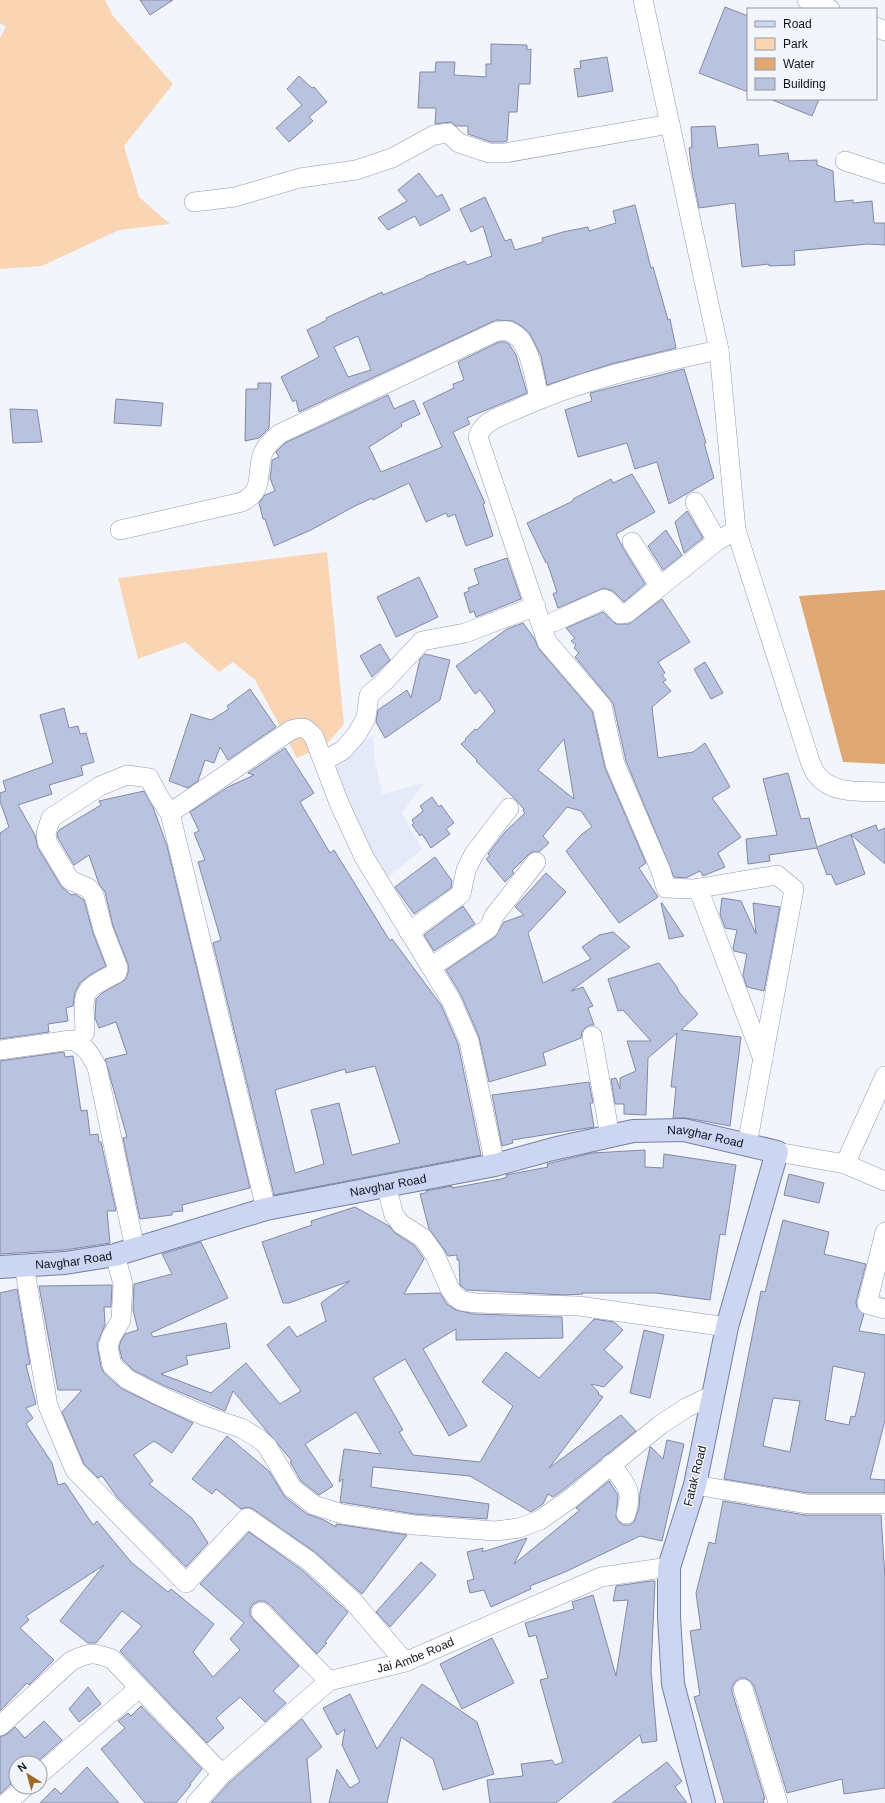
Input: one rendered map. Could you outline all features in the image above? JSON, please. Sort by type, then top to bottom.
[{"type":"main road","name":"Navghar Road","points":[[0,1267],[65,1263],[125,1252],[266,1209],[495,1165],[553,1149],[632,1131],[684,1130],[777,1152]]},
{"type":"main road","name":"Fatak Road","points":[[704,1803],[673,1684],[669,1616],[669,1567],[695,1485],[727,1327],[777,1152]]},
{"type":"street","points":[[642,0],[719,350],[736,530],[809,758],[816,775],[826,784],[847,791],[885,792]]},
{"type":"street","points":[[807,0],[827,8]]},
{"type":"street","points":[[194,202],[235,197],[300,178],[356,170],[392,158],[434,135],[448,133],[459,144],[489,153],[505,153],[670,124]]},
{"type":"street","points":[[845,161],[885,174]]},
{"type":"street","points":[[120,530],[242,502],[251,497],[257,489],[263,453],[269,442],[279,434],[496,332],[508,331],[519,338],[528,349],[539,398]]},
{"type":"street","points":[[719,350],[623,371],[578,384],[539,398],[493,420],[482,428],[478,437],[547,642],[602,706],[615,764],[661,871],[666,888],[698,888],[777,875],[794,889],[747,1145]]},
{"type":"street","points":[[695,502],[717,541]]},
{"type":"street","points":[[554,622],[604,600],[608,601],[620,614],[627,613],[717,541],[736,530]]},
{"type":"street","points":[[632,542],[660,587]]},
{"type":"street","points":[[324,761],[343,750],[357,734],[366,718],[369,694],[384,682],[422,641],[465,633],[536,606]]},
{"type":"street","points":[[170,813],[290,730],[301,727],[307,729],[314,737],[339,803],[364,857],[451,1000],[469,1041],[495,1165]]},
{"type":"street","points":[[76,1042],[85,1032],[84,1000],[87,990],[97,982],[117,973],[118,968],[103,929],[94,895],[88,888],[70,880],[47,842],[46,833],[48,825],[51,818],[100,786],[127,775],[150,778],[159,797],[170,813],[266,1209]]},
{"type":"street","points":[[409,932],[461,894],[466,870],[474,854],[509,808]]},
{"type":"street","points":[[431,967],[489,928],[494,916],[536,862]]},
{"type":"street","points":[[698,888],[763,1059]]},
{"type":"street","points":[[592,1036],[610,1136]]},
{"type":"street","points":[[0,1050],[71,1040],[81,1044],[90,1054],[97,1067],[125,1252],[121,1320],[111,1337],[108,1347],[112,1365],[127,1379],[160,1396],[205,1416],[241,1428],[258,1438],[267,1446],[292,1488],[314,1506],[342,1514],[414,1525],[495,1531],[519,1528],[540,1520],[570,1499],[660,1425],[686,1408],[713,1395]]},
{"type":"street","points":[[845,1164],[885,1076]]},
{"type":"street","points":[[777,1152],[845,1164],[885,1181]]},
{"type":"street","points":[[386,1185],[394,1215],[401,1224],[423,1238],[435,1255],[450,1289],[456,1298],[462,1301],[476,1303],[579,1306],[727,1327]]},
{"type":"street","points":[[885,1232],[867,1304],[885,1309]]},
{"type":"street","points":[[24,1265],[48,1406],[76,1470],[146,1544],[186,1583],[247,1518],[309,1561],[352,1600],[405,1662]]},
{"type":"street","points":[[611,1464],[628,1488],[630,1500],[626,1514]]},
{"type":"street","points":[[695,1485],[807,1504],[885,1504]]},
{"type":"street","name":"Jai Ambe Road","points":[[196,1803],[222,1774],[330,1681],[405,1662],[601,1577],[669,1567]]},
{"type":"street","points":[[261,1612],[330,1681]]},
{"type":"street","points":[[0,1726],[72,1661],[84,1655],[97,1653],[112,1659],[222,1774]]},
{"type":"street","points":[[48,1767],[140,1688]]},
{"type":"street","points":[[742,1689],[778,1803]]},
{"type":"shaded area","points":[[373,735],[375,761],[382,794],[424,783],[402,813],[422,849],[380,884],[332,764]]},
{"type":"green space","points":[[0,0],[105,0],[113,16],[173,84],[124,146],[139,197],[170,224],[119,230],[42,266],[0,269],[0,38],[6,27],[0,23]]},
{"type":"green space","points":[[327,552],[344,724],[325,746],[297,758],[255,680],[233,662],[219,672],[185,642],[138,659],[118,578]]},
{"type":"water","points":[[885,590],[885,764],[843,762],[799,596]]},
{"type":"building","points":[[140,0],[173,0],[150,15]]},
{"type":"building","points":[[725,7],[747,16],[747,92],[699,73]]},
{"type":"building","points":[[491,44],[527,45],[527,50],[531,49],[530,84],[519,84],[517,112],[509,112],[507,141],[504,142],[491,142],[468,134],[468,126],[456,126],[451,122],[435,124],[436,108],[418,108],[420,72],[435,72],[436,62],[455,62],[454,75],[486,77],[486,64],[491,64]]},
{"type":"building","points":[[607,57],[613,91],[578,97],[574,69],[581,68],[580,61]]},
{"type":"building","points":[[299,76],[312,88],[314,87],[327,102],[309,117],[313,121],[289,142],[276,128],[302,105],[287,89]]},
{"type":"building","points":[[772,100],[819,100],[812,116]]},
{"type":"building","points":[[715,126],[718,148],[758,144],[759,156],[788,153],[789,161],[817,160],[817,165],[833,171],[835,202],[853,200],[853,203],[872,201],[874,223],[885,223],[885,245],[868,244],[794,251],[795,265],[769,266],[769,264],[742,267],[735,203],[699,208],[692,172],[689,148],[692,147],[691,127]]},
{"type":"building","points":[[419,173],[437,197],[442,194],[450,210],[420,226],[415,216],[388,230],[378,218],[407,201],[398,190]]},
{"type":"building","points":[[485,197],[505,241],[511,239],[515,250],[543,242],[542,238],[563,232],[588,227],[589,231],[616,223],[613,211],[635,205],[651,268],[653,267],[668,320],[670,319],[676,348],[611,364],[547,385],[541,356],[530,334],[523,327],[513,321],[496,320],[299,412],[296,400],[293,402],[281,377],[319,357],[307,330],[327,320],[326,318],[382,292],[383,295],[465,261],[467,265],[492,256],[483,226],[471,232],[460,209]],"holes":[[[358,336],[371,370],[348,377],[334,347]]]},
{"type":"building","points":[[499,342],[509,344],[516,355],[527,393],[467,418],[470,424],[453,432],[485,503],[483,504],[493,536],[466,546],[455,514],[448,517],[446,513],[426,522],[409,483],[373,500],[372,498],[311,530],[274,546],[265,519],[263,519],[259,503],[265,495],[275,491],[270,478],[272,460],[279,457],[276,452],[285,443],[388,395],[394,409],[414,400],[420,414],[401,423],[402,426],[369,447],[381,472],[442,447],[423,403],[454,388],[453,384],[464,380],[458,362]]},
{"type":"building","points":[[684,369],[706,443],[704,443],[714,478],[669,504],[657,462],[635,469],[627,443],[578,457],[565,410],[592,401],[590,393]]},
{"type":"building","points":[[258,383],[271,383],[269,428],[259,438],[245,441],[246,389],[258,389]]},
{"type":"building","points":[[116,399],[163,403],[161,426],[114,423]]},
{"type":"building","points":[[10,409],[37,410],[42,442],[13,443]]},
{"type":"building","points":[[632,474],[655,512],[616,534],[645,584],[624,602],[613,591],[604,588],[558,608],[553,594],[557,592],[547,562],[546,563],[527,523],[573,501],[573,499],[611,479],[613,483]]},
{"type":"building","points":[[687,511],[703,538],[684,553],[675,522]]},
{"type":"building","points":[[666,530],[682,555],[663,570],[648,546]]},
{"type":"building","points":[[507,558],[521,599],[476,617],[474,611],[470,613],[464,593],[469,591],[468,588],[479,584],[474,569]]},
{"type":"building","points":[[419,577],[438,617],[396,637],[377,597]]},
{"type":"building","points":[[662,599],[690,642],[658,662],[665,673],[662,675],[666,680],[663,682],[671,691],[652,707],[658,758],[693,752],[705,743],[730,787],[712,798],[741,837],[718,853],[725,867],[703,876],[700,871],[686,878],[674,877],[626,761],[613,703],[575,657],[579,653],[574,648],[576,645],[571,641],[575,638],[566,628],[603,612],[616,624],[629,624]]},
{"type":"building","points":[[523,623],[534,638],[539,649],[592,711],[605,768],[646,863],[639,868],[658,897],[619,923],[566,851],[582,834],[592,827],[581,811],[567,807],[543,836],[549,843],[539,852],[532,852],[528,855],[512,871],[514,873],[505,882],[486,859],[490,856],[488,854],[505,832],[525,813],[523,811],[524,809],[516,800],[476,761],[477,760],[461,744],[495,711],[480,690],[475,694],[456,666],[507,629]],"holes":[[[564,739],[574,799],[538,770]]]},
{"type":"building","points":[[380,644],[390,660],[372,677],[360,656]]},
{"type":"building","points":[[425,654],[450,660],[440,700],[385,738],[376,722],[378,710],[407,690],[411,698],[420,659]]},
{"type":"building","points":[[705,662],[723,693],[711,699],[694,669]]},
{"type":"building","points":[[250,689],[276,727],[228,760],[220,747],[214,763],[205,760],[198,781],[188,788],[169,781],[191,714],[211,720],[229,709],[227,706]]},
{"type":"building","points":[[64,708],[69,728],[78,726],[80,734],[86,733],[94,762],[81,766],[83,775],[49,785],[52,794],[18,805],[35,835],[38,848],[61,886],[71,895],[75,894],[84,900],[93,933],[106,966],[90,975],[80,983],[75,992],[73,1006],[66,1008],[68,1021],[48,1024],[49,1032],[0,1039],[0,833],[9,827],[0,801],[0,793],[6,791],[3,781],[53,763],[40,715]]},
{"type":"building","points":[[285,748],[314,793],[300,802],[330,853],[334,850],[390,941],[392,939],[441,1005],[458,1044],[481,1155],[274,1195],[213,943],[221,940],[198,862],[205,860],[194,833],[199,831],[190,812],[228,787],[254,775],[248,773]],"holes":[[[375,1066],[400,1143],[352,1155],[339,1103],[311,1110],[324,1164],[295,1173],[275,1090],[345,1069],[346,1073]]]},
{"type":"building","points":[[788,773],[801,819],[809,818],[817,847],[876,825],[878,831],[885,828],[885,864],[851,835],[865,874],[836,885],[831,874],[827,875],[817,848],[769,855],[770,861],[748,864],[746,839],[777,835],[763,779]]},
{"type":"building","points":[[144,791],[153,807],[167,846],[250,1188],[182,1205],[183,1211],[172,1212],[172,1215],[140,1219],[123,1138],[127,1137],[105,1059],[127,1054],[116,1022],[99,1028],[95,1018],[96,999],[102,993],[125,980],[129,970],[128,964],[113,926],[105,892],[99,884],[89,855],[74,865],[57,834],[59,830],[101,805],[99,801]]},
{"type":"building","points":[[432,797],[439,807],[441,805],[454,823],[446,829],[450,834],[431,848],[422,834],[420,836],[412,825],[414,823],[412,820],[423,811],[420,806]]},
{"type":"building","points":[[435,857],[452,881],[451,888],[414,914],[395,887]]},
{"type":"building","points":[[546,873],[566,892],[528,933],[543,983],[591,959],[582,947],[599,935],[613,932],[630,947],[571,991],[583,987],[593,1006],[588,1008],[594,1025],[590,1025],[585,1028],[582,1032],[581,1038],[543,1053],[546,1065],[489,1082],[479,1037],[461,995],[446,970],[495,937],[504,922],[524,915],[515,907]]},
{"type":"building","points":[[722,898],[741,901],[756,934],[753,903],[780,907],[764,991],[747,987],[743,975],[747,954],[734,951],[733,948],[737,930],[725,928],[720,914]]},
{"type":"building","points":[[662,903],[684,936],[669,939]]},
{"type":"building","points":[[463,906],[475,924],[434,951],[424,935]]},
{"type":"building","points":[[659,963],[679,992],[698,1014],[681,1030],[741,1037],[730,1126],[687,1118],[673,1118],[676,1087],[671,1087],[677,1033],[648,1058],[646,1115],[624,1114],[624,1104],[615,1104],[611,1079],[616,1078],[620,1089],[620,1078],[636,1071],[627,1041],[651,1041],[623,1010],[618,1011],[608,979]]},
{"type":"building","points":[[64,1052],[65,1057],[73,1056],[81,1111],[87,1110],[90,1135],[98,1134],[99,1142],[101,1142],[116,1211],[107,1211],[110,1243],[65,1250],[0,1254],[0,1061]]},
{"type":"building","points":[[589,1082],[593,1103],[590,1103],[594,1127],[512,1140],[513,1143],[502,1146],[492,1095]]},
{"type":"building","points":[[645,1150],[645,1167],[663,1168],[664,1154],[736,1165],[725,1235],[720,1234],[710,1300],[656,1293],[582,1293],[583,1294],[564,1295],[466,1290],[460,1285],[459,1260],[457,1260],[457,1255],[448,1256],[429,1229],[420,1194],[426,1193],[426,1191],[501,1179],[507,1177],[506,1175],[548,1167],[547,1164],[592,1153]]},
{"type":"building","points":[[789,1174],[824,1183],[819,1203],[784,1195]]},
{"type":"building","points":[[355,1207],[389,1226],[395,1233],[415,1246],[424,1259],[404,1294],[440,1293],[447,1304],[456,1310],[474,1314],[562,1317],[563,1338],[456,1340],[456,1329],[423,1349],[467,1426],[449,1436],[405,1359],[373,1378],[403,1430],[399,1432],[413,1455],[480,1462],[513,1406],[482,1382],[506,1352],[539,1378],[594,1319],[614,1322],[623,1330],[604,1350],[623,1367],[604,1387],[591,1384],[599,1393],[598,1394],[603,1397],[549,1468],[621,1415],[636,1431],[563,1490],[553,1497],[548,1494],[543,1504],[531,1512],[470,1476],[373,1467],[371,1487],[489,1504],[487,1519],[415,1514],[340,1502],[343,1479],[339,1482],[344,1449],[381,1454],[356,1412],[305,1444],[333,1486],[319,1495],[301,1481],[290,1462],[292,1461],[233,1391],[225,1411],[165,1386],[133,1370],[122,1359],[119,1347],[121,1341],[125,1334],[138,1330],[133,1310],[134,1284],[172,1274],[162,1254],[201,1242],[228,1298],[151,1333],[153,1337],[226,1323],[230,1348],[186,1356],[188,1364],[161,1374],[211,1393],[246,1363],[280,1404],[301,1391],[267,1345],[289,1326],[297,1337],[326,1321],[321,1303],[350,1281],[289,1303],[283,1303],[262,1242],[312,1225],[311,1221]]},
{"type":"building","points":[[783,1220],[829,1232],[824,1254],[866,1264],[856,1302],[857,1307],[864,1314],[859,1331],[885,1335],[885,1420],[870,1479],[885,1480],[885,1493],[808,1493],[724,1479],[761,1291],[765,1292]],"holes":[[[833,1366],[865,1373],[855,1417],[851,1416],[849,1425],[825,1420]],[[773,1398],[800,1401],[790,1452],[763,1446]]]},
{"type":"building","points":[[112,1285],[111,1307],[104,1307],[105,1325],[97,1344],[101,1367],[104,1373],[122,1389],[193,1423],[172,1453],[154,1441],[134,1455],[153,1481],[149,1484],[192,1518],[208,1543],[186,1567],[117,1497],[102,1476],[98,1478],[84,1464],[62,1412],[82,1390],[58,1390],[39,1286]]},
{"type":"building","points":[[17,1289],[30,1364],[26,1365],[36,1404],[26,1408],[33,1418],[26,1424],[52,1463],[58,1485],[65,1483],[93,1525],[97,1521],[131,1562],[168,1592],[171,1589],[214,1624],[193,1652],[213,1677],[240,1650],[230,1639],[244,1623],[200,1584],[249,1532],[302,1570],[348,1612],[325,1642],[327,1643],[317,1654],[269,1604],[264,1601],[259,1601],[253,1604],[250,1609],[250,1615],[299,1666],[273,1691],[286,1703],[265,1722],[240,1697],[216,1718],[224,1728],[207,1743],[120,1651],[142,1626],[122,1611],[96,1643],[88,1643],[60,1621],[104,1565],[26,1616],[29,1620],[20,1628],[54,1660],[29,1685],[27,1683],[0,1711],[0,1293]]},
{"type":"building","points":[[644,1330],[664,1335],[650,1398],[630,1393]]},
{"type":"building","points":[[227,1436],[269,1471],[285,1497],[307,1514],[324,1520],[336,1527],[336,1524],[407,1535],[362,1594],[315,1552],[253,1509],[248,1507],[241,1509],[216,1489],[212,1494],[192,1479]]},
{"type":"building","points":[[667,1440],[684,1444],[662,1541],[640,1536],[565,1572],[530,1586],[531,1589],[491,1607],[484,1590],[470,1593],[467,1581],[474,1579],[467,1552],[483,1548],[482,1552],[527,1538],[514,1564],[580,1510],[576,1508],[609,1481],[618,1495],[616,1517],[619,1522],[623,1525],[629,1525],[634,1522],[639,1508],[640,1493],[650,1447],[663,1459]]},
{"type":"building","points":[[723,1501],[805,1515],[881,1515],[885,1578],[885,1788],[844,1794],[842,1779],[787,1793],[754,1686],[745,1678],[740,1678],[732,1687],[732,1692],[765,1799],[763,1799],[764,1803],[724,1803],[694,1697],[700,1695],[690,1631],[701,1629],[696,1593],[709,1542],[715,1544]]},
{"type":"building","points":[[421,1562],[436,1575],[390,1627],[376,1612]]},
{"type":"building","points":[[655,1581],[651,1670],[657,1741],[642,1743],[640,1735],[556,1803],[490,1803],[487,1780],[523,1776],[521,1764],[552,1760],[555,1765],[563,1762],[540,1680],[548,1678],[536,1635],[529,1637],[525,1623],[574,1609],[572,1602],[593,1595],[616,1676],[628,1600],[613,1601],[616,1586]]},
{"type":"building","points":[[492,1638],[514,1683],[462,1709],[440,1664]]},
{"type":"building","points":[[422,1684],[477,1722],[494,1774],[443,1790],[433,1759],[401,1737],[387,1803],[329,1803],[337,1769],[350,1788],[360,1782],[342,1745],[345,1729],[337,1735],[323,1708],[350,1694],[377,1749]]},
{"type":"building","points":[[88,1687],[101,1704],[79,1722],[69,1709]]},
{"type":"building","points":[[141,1706],[202,1769],[176,1803],[145,1803],[101,1749],[125,1728],[118,1721],[128,1713],[131,1716]]},
{"type":"building","points":[[302,1719],[322,1747],[307,1759],[311,1803],[211,1803],[230,1782]]},
{"type":"building","points":[[44,1721],[62,1740],[45,1755],[8,1755],[8,1786],[0,1794],[0,1737],[7,1734],[15,1727],[25,1738]]},
{"type":"building","points":[[667,1762],[682,1781],[675,1787],[687,1803],[612,1803]]},
{"type":"building","points":[[87,1767],[119,1803],[40,1803],[55,1788],[61,1794]]}]
